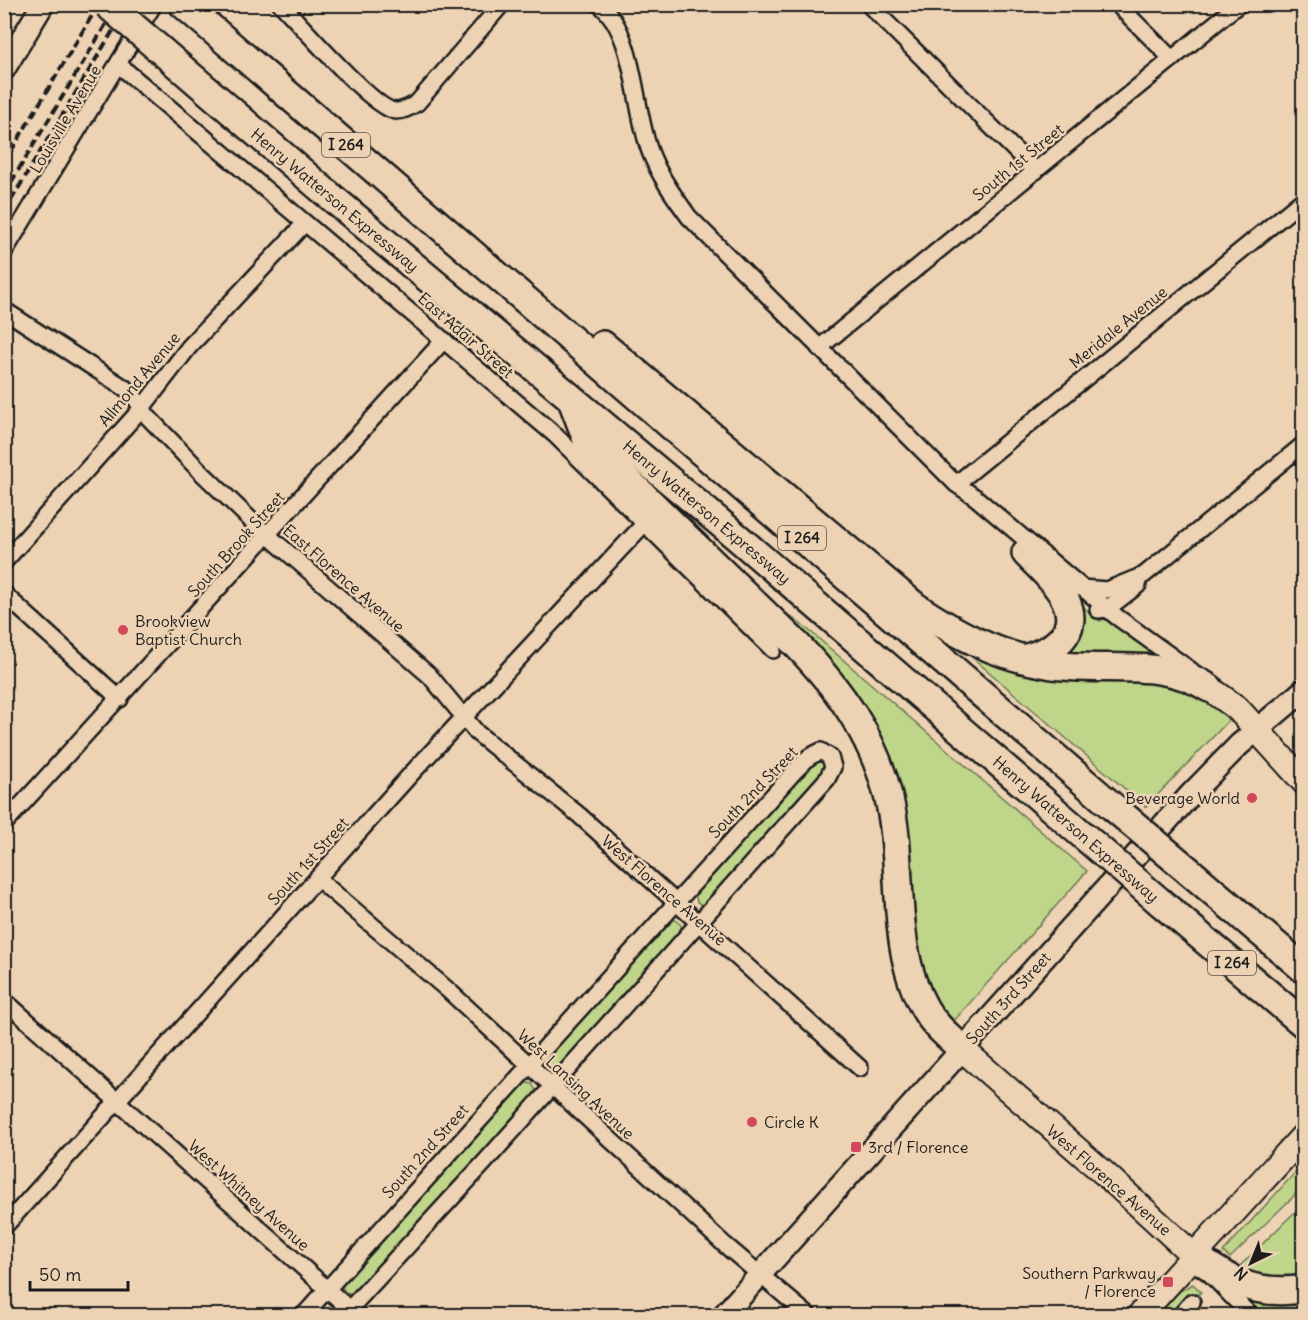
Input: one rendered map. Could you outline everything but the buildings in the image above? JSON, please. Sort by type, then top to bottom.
[{"type":"highway","points":[[84,4],[96,15],[116,13]]},
{"type":"highway","name":"I 264","points":[[192,12],[492,270],[585,354],[721,467],[1113,807],[1304,969]]},
{"type":"highway","name":"Henry Watterson Expressway","points":[[116,13],[324,191],[570,396],[1304,1024]]},
{"type":"highway","points":[[492,270],[597,340],[916,607],[958,634],[1023,659],[1048,664],[1162,670],[1209,688]]},
{"type":"highway","points":[[570,396],[588,442],[797,645],[827,676],[855,714],[876,758],[889,802],[904,940],[911,979],[930,1017],[962,1049]]},
{"type":"highway","points":[[1023,659],[1042,654],[1053,648],[1063,639],[1070,617],[1066,600],[1060,590],[1026,553]]},
{"type":"highway","points":[[1194,1255],[1230,1281],[1263,1290],[1304,1289]]},
{"type":"main road","points":[[4,69],[43,4]]},
{"type":"main road","points":[[1209,688],[1237,708],[1304,782]]},
{"type":"main road","name":"South 3rd Street","points":[[723,1316],[1217,767],[1304,690]]},
{"type":"main road","name":"West Florence Avenue","points":[[962,1049],[1194,1255]]},
{"type":"main road","points":[[1139,1316],[1304,1135]]},
{"type":"street","name":"Louisville Avenue","points":[[4,252],[154,4]]},
{"type":"street","points":[[281,4],[373,101],[395,111],[407,109],[417,103],[502,4]]},
{"type":"street","points":[[598,4],[615,21],[624,41],[642,128],[667,187],[705,234],[956,484],[975,497],[1107,609],[1190,669],[1209,688]]},
{"type":"street","points":[[868,4],[1036,171]]},
{"type":"street","points":[[1117,4],[1172,59]]},
{"type":"street","name":"South 1st Street","points":[[819,348],[1239,4]]},
{"type":"street","name":"East Adair Street","points":[[119,65],[554,434],[773,650]]},
{"type":"street","name":"Meridale Avenue","points":[[956,484],[1304,199]]},
{"type":"street","name":"Allmond Avenue","points":[[4,562],[142,408],[189,347],[305,223]]},
{"type":"street","name":"East Florence Avenue","points":[[4,310],[131,392],[142,408],[201,472],[268,536],[429,676],[465,718]]},
{"type":"street","name":"South Brook Street","points":[[4,824],[444,340]]},
{"type":"street","points":[[1081,588],[1107,590],[1144,575],[1304,444]]},
{"type":"street","points":[[956,484],[968,503],[1094,610],[1107,609],[1140,583],[1144,575]]},
{"type":"street","name":"South 1st Street","points":[[4,1227],[411,774],[644,525]]},
{"type":"street","points":[[4,594],[120,699]]},
{"type":"street","name":"West Florence Avenue","points":[[465,718],[477,733],[579,815],[860,1068]]},
{"type":"street","name":"South 2nd Street","points":[[303,1316],[809,757],[821,751],[830,757],[833,767],[827,779],[349,1313]]},
{"type":"street","name":"West Lansing Avenue","points":[[318,879],[449,991],[725,1245],[809,1316]]},
{"type":"street","name":"West Whitney Avenue","points":[[4,1000],[326,1288],[349,1313]]},
{"type":"street","name":"West Florence Avenue","points":[[1194,1255],[1223,1290],[1251,1316]]},
{"type":"street","points":[[1180,1316],[1192,1302]]},
{"type":"green space","points":[[761,594],[811,632],[1087,871],[952,1023],[945,1021],[917,962],[900,810]]},
{"type":"green space","points":[[1080,604],[1100,621],[1106,618],[1148,649],[1149,655],[1064,653]]},
{"type":"green space","points":[[948,641],[1142,678],[1201,695],[1231,718],[1146,807],[967,653],[963,654]]},
{"type":"green space","points":[[816,760],[825,763],[824,770],[707,903],[702,905],[697,902],[695,893],[702,883],[796,777]]},
{"type":"green space","points":[[675,920],[681,925],[681,934],[560,1069],[549,1068],[545,1056],[665,921]]},
{"type":"green space","points":[[522,1082],[532,1084],[536,1091],[535,1098],[357,1295],[345,1292],[341,1284]]},
{"type":"green space","points":[[1303,1164],[1303,1181],[1294,1196],[1230,1258],[1223,1252]]},
{"type":"green space","points":[[1303,1204],[1303,1281],[1276,1280],[1237,1269]]},
{"type":"green space","points":[[1193,1284],[1201,1292],[1193,1300],[1187,1295],[1169,1315],[1157,1316],[1180,1291]]},
{"type":"green space","points":[[1244,1300],[1265,1305],[1303,1304],[1303,1315],[1258,1315]]},
{"type":"railway","points":[[4,163],[99,4]]},
{"type":"railway","points":[[4,194],[118,4]]},
{"type":"railway","points":[[4,212],[129,4]]},
{"type":"place","name":"Brookview Baptist Church","points":[[123,630]]},
{"type":"place","name":"Beverage World","points":[[1252,798]]},
{"type":"place","name":"Circle K","points":[[752,1122]]},
{"type":"place","name":"3rd / Florence","points":[[856,1147]]},
{"type":"place","name":"Southern Parkway / Florence","points":[[1168,1282]]}]
